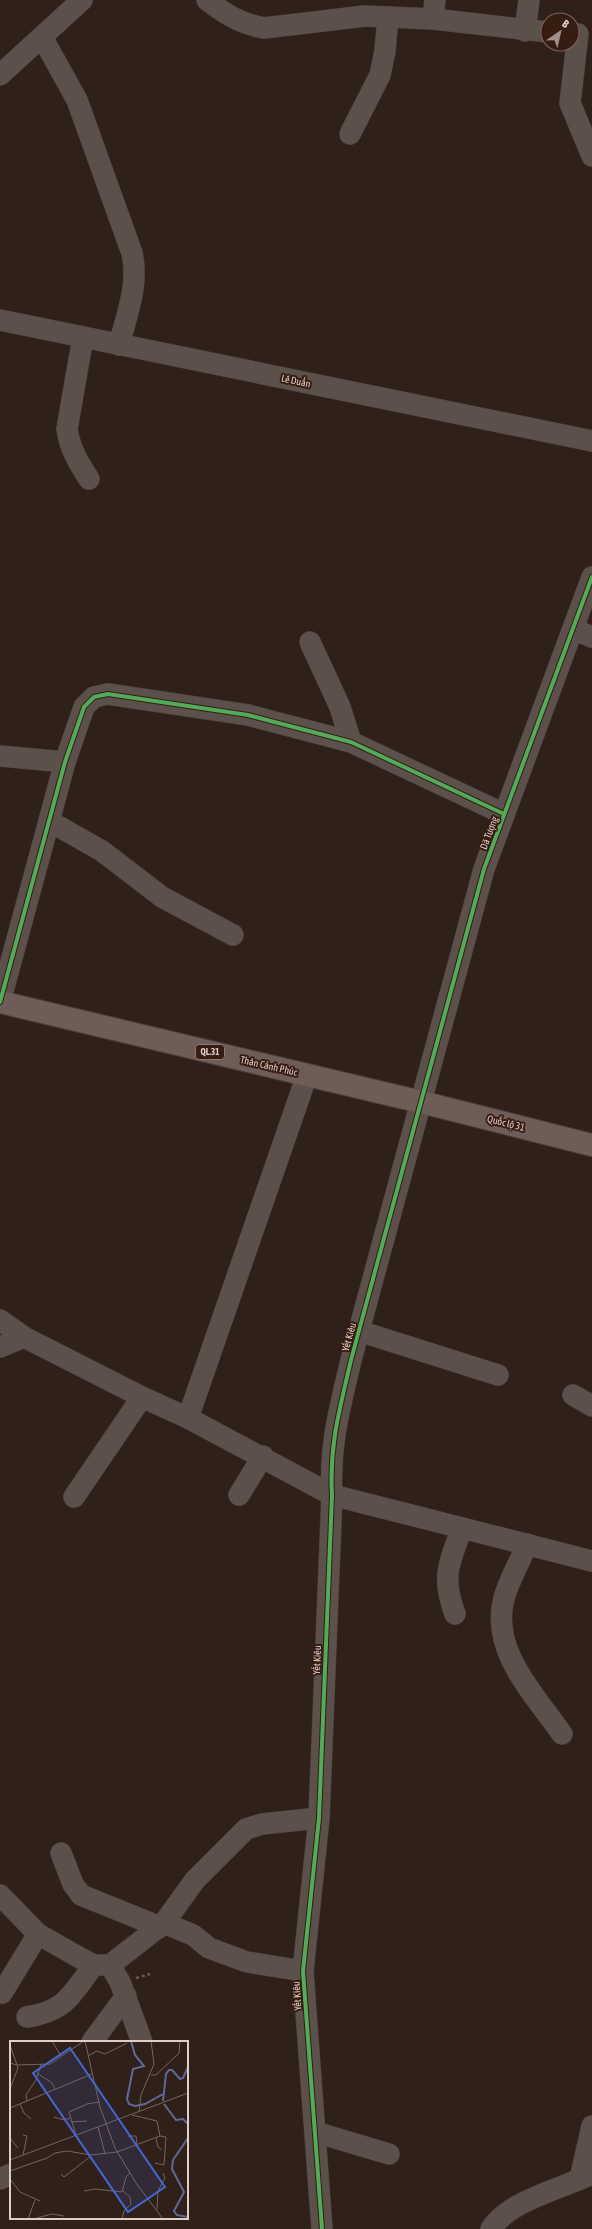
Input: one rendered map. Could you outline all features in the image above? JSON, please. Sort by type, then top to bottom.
[{"type":"highway","name":"Thân Cảnh Phúc","points":[[0,1002],[421,1102]]},
{"type":"highway","name":"Quốc lộ 31","points":[[421,1102],[592,1145]]},
{"type":"street","points":[[0,75],[82,0]]},
{"type":"street","points":[[207,0],[225,14],[242,22],[264,28],[365,16],[388,17],[434,10],[525,31],[540,32]]},
{"type":"street","points":[[525,31],[529,0]]},
{"type":"street","points":[[350,134],[380,75],[385,51],[388,17]]},
{"type":"street","points":[[581,34],[570,103],[592,156]]},
{"type":"street","points":[[42,37],[78,100],[132,253],[135,273],[134,286],[119,345]]},
{"type":"street","name":"Lê Duẩn","points":[[0,320],[592,441]]},
{"type":"street","points":[[83,337],[67,430],[69,444],[89,479]]},
{"type":"street","name":"Dã Tượng","points":[[421,1102],[484,869],[592,577]]},
{"type":"street","points":[[573,629],[592,637]]},
{"type":"street","points":[[310,642],[340,707],[351,742]]},
{"type":"street","points":[[0,1002],[65,762],[84,707],[94,697],[108,694],[248,715],[351,742],[504,814]]},
{"type":"street","points":[[0,756],[65,762]]},
{"type":"street","points":[[49,821],[102,852],[162,897],[233,935]]},
{"type":"street","points":[[188,1418],[307,1075]]},
{"type":"street","name":"Yết Kiêu","points":[[322,2229],[303,1971],[319,1818],[332,1495],[330,1467],[334,1434],[359,1331],[421,1102]]},
{"type":"street","points":[[0,1320],[24,1337],[263,1456],[332,1495],[592,1561]]},
{"type":"street","points":[[359,1331],[498,1375]]},
{"type":"street","points":[[0,1347],[24,1337]]},
{"type":"street","points":[[573,1395],[592,1406]]},
{"type":"street","points":[[74,1497],[142,1397]]},
{"type":"street","points":[[239,1495],[263,1456]]},
{"type":"street","points":[[455,1614],[449,1597],[447,1574],[462,1528]]},
{"type":"street","points":[[527,1544],[504,1597],[501,1616],[502,1632],[506,1649],[514,1665],[562,1734]]},
{"type":"street","points":[[27,2017],[46,2014],[61,2007],[102,1965],[162,1925],[195,1880],[246,1829],[262,1824],[319,1818]]},
{"type":"street","points":[[61,1853],[73,1884],[80,1895],[193,1935],[209,1948],[247,1962],[303,1971]]},
{"type":"street","points":[[0,1895],[38,1934],[102,1965],[126,1996],[142,2041]]},
{"type":"street","points":[[2,1993],[38,1934]]},
{"type":"street","points":[[93,2041],[126,1996]]},
{"type":"street","points":[[491,2229],[496,2220],[527,2201],[586,2176],[592,2126]]},
{"type":"street","points":[[315,2132],[389,2154]]},
{"type":"street","points":[[0,2179],[10,2174]]},
{"type":"cycle path","points":[[322,2229],[303,1971],[319,1818],[332,1495],[332,1460],[336,1427],[351,1360],[484,869],[592,577]]},
{"type":"cycle path","points":[[0,1002],[65,762],[84,707],[94,697],[108,694],[248,715],[351,742],[504,814]]}]
